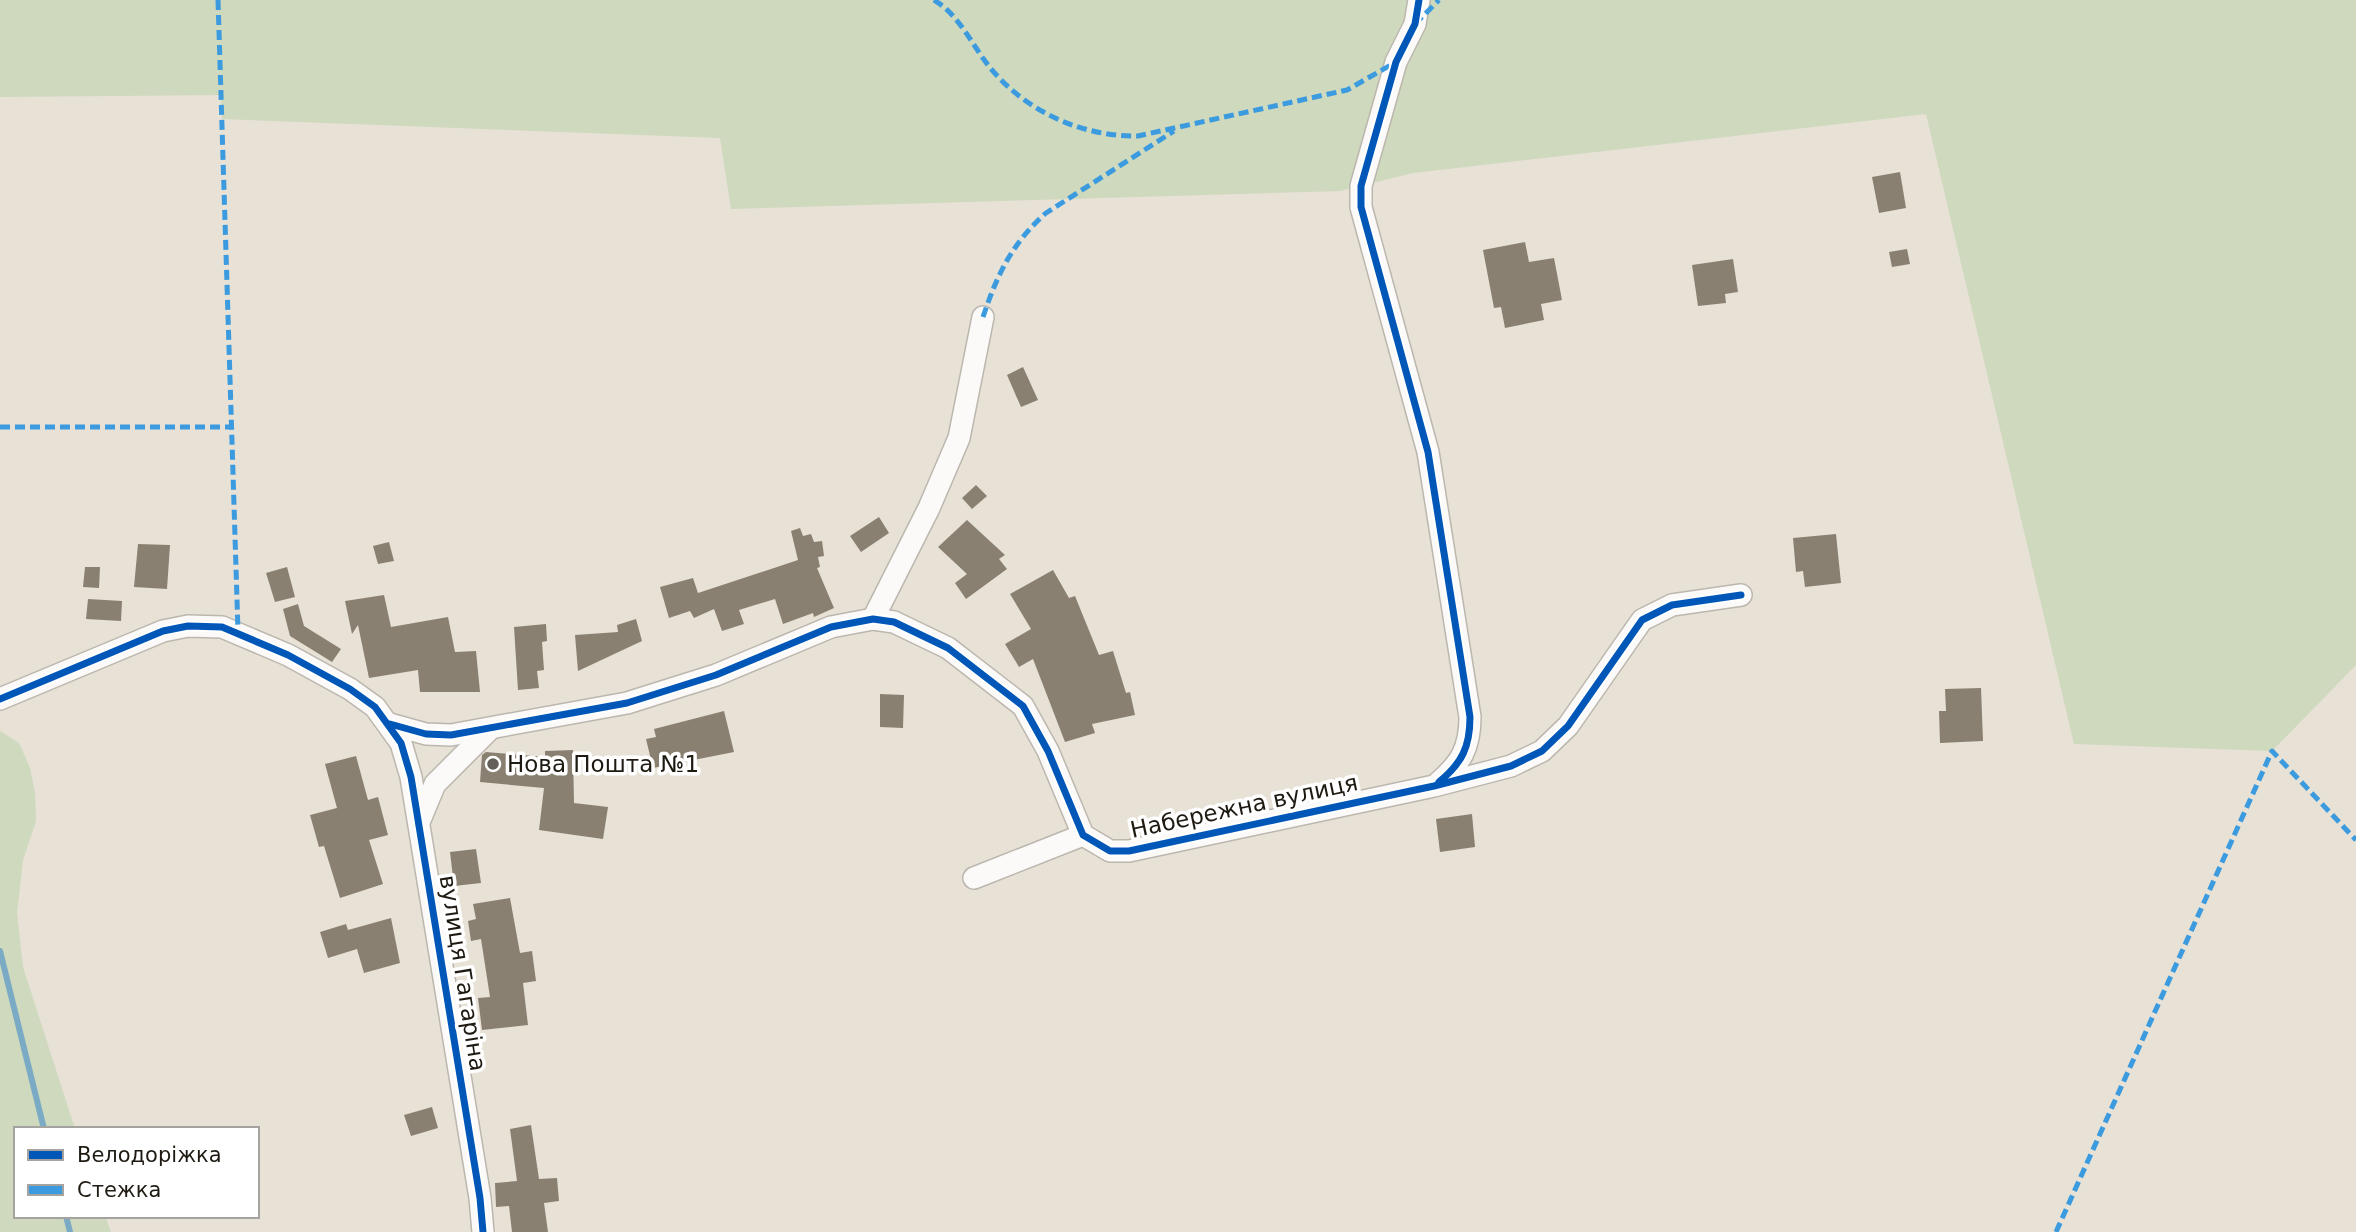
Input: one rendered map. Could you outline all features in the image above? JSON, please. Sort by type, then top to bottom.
[{"type":"street","points":[[1419,0],[1415,24],[1396,62],[1361,186],[1361,206],[1428,452],[1471,717],[1466,751],[1456,768],[1434,786]]},
{"type":"street","points":[[873,619],[929,508],[959,438],[983,317]]},
{"type":"street","name":"Набережна вулиця","points":[[1083,835],[1110,850],[1129,851],[1434,786],[1519,764],[1549,746],[1568,726],[1642,620],[1672,605],[1741,595]]},
{"type":"street","points":[[0,699],[163,631],[205,625],[238,631],[288,655],[357,693],[375,707],[390,724],[438,735],[488,730],[651,696],[747,663],[831,627],[873,619],[894,622],[931,638],[976,667],[1023,706],[1048,751],[1083,835],[974,878]]},
{"type":"street","name":"вулиця Гагаріна","points":[[390,724],[407,758],[419,822],[480,1198],[482,1232]]},
{"type":"street","points":[[419,822],[428,795],[436,784],[488,730]]},
{"type":"green space","points":[[0,0],[2356,0],[2356,665],[2272,751],[2074,744],[1926,114],[1413,173],[1340,191],[731,209],[720,138],[222,119],[221,95],[0,97]]},
{"type":"green space","points":[[0,731],[19,743],[30,768],[35,793],[36,821],[23,860],[17,913],[23,967],[74,1127],[14,1127],[14,1218],[106,1218],[111,1232],[0,1232]]},
{"type":"building","points":[[1900,172],[1906,208],[1879,213],[1872,177]]},
{"type":"building","points":[[1525,242],[1529,262],[1554,258],[1562,300],[1541,304],[1544,320],[1505,328],[1501,307],[1494,308],[1483,250]]},
{"type":"building","points":[[1907,249],[1910,264],[1892,267],[1889,252]]},
{"type":"building","points":[[1733,259],[1738,292],[1725,294],[1726,303],[1698,306],[1692,265]]},
{"type":"building","points":[[1023,367],[1038,400],[1021,407],[1007,375]]},
{"type":"building","points":[[976,485],[987,496],[972,509],[962,498]]},
{"type":"building","points":[[879,517],[889,533],[861,552],[850,536]]},
{"type":"building","points":[[967,520],[1005,555],[999,559],[1007,569],[966,599],[955,583],[967,574],[938,547]]},
{"type":"building","points":[[800,528],[803,536],[811,534],[814,542],[822,541],[824,556],[818,557],[820,567],[817,568],[834,608],[814,617],[813,613],[783,624],[775,599],[739,610],[744,624],[722,631],[714,609],[694,618],[690,611],[669,618],[660,587],[693,578],[698,593],[798,560],[791,531]]},
{"type":"building","points":[[1836,534],[1841,583],[1805,587],[1803,571],[1796,572],[1793,538]]},
{"type":"building","points":[[389,542],[394,561],[378,564],[373,546]]},
{"type":"building","points":[[138,544],[170,545],[167,589],[134,587]]},
{"type":"building","points":[[85,567],[100,567],[99,588],[83,587]]},
{"type":"building","points":[[287,567],[295,597],[275,602],[266,573]]},
{"type":"building","points":[[1053,570],[1069,598],[1075,596],[1099,655],[1113,651],[1126,693],[1130,692],[1135,715],[1092,724],[1095,733],[1065,742],[1033,659],[1019,667],[1005,644],[1031,629],[1010,594]]},
{"type":"building","points":[[384,595],[391,627],[448,617],[455,652],[476,651],[480,692],[420,692],[418,670],[369,678],[358,625],[352,634],[345,601]]},
{"type":"building","points":[[88,599],[122,601],[121,621],[86,619]]},
{"type":"building","points":[[298,604],[304,626],[341,649],[332,662],[290,636],[283,609]]},
{"type":"building","points":[[636,619],[642,641],[578,671],[575,635],[618,632],[617,625]]},
{"type":"building","points":[[546,624],[547,641],[542,642],[544,670],[537,671],[539,688],[518,690],[514,627]]},
{"type":"building","points":[[1981,688],[1983,741],[1940,743],[1939,711],[1946,711],[1945,689]]},
{"type":"building","points":[[880,694],[904,695],[903,728],[880,727]]},
{"type":"building","points":[[724,711],[734,752],[653,768],[646,739],[656,737],[654,729]]},
{"type":"building","points":[[573,750],[574,803],[608,807],[603,839],[539,830],[544,788],[480,782],[482,755],[486,752],[545,757],[545,751]]},
{"type":"building","points":[[356,756],[368,800],[378,797],[388,835],[369,840],[383,884],[340,898],[324,846],[319,847],[310,815],[337,808],[325,764]]},
{"type":"building","points":[[1472,814],[1475,847],[1440,852],[1436,819]]},
{"type":"building","points":[[476,849],[481,883],[454,886],[450,852]]},
{"type":"building","points":[[510,898],[520,953],[532,951],[536,981],[523,983],[528,1025],[482,1030],[478,998],[490,997],[481,939],[471,941],[468,921],[476,919],[473,904]]},
{"type":"building","points":[[391,918],[400,963],[364,973],[357,949],[328,958],[320,932],[346,924],[348,930]]},
{"type":"building","points":[[432,1107],[438,1128],[411,1136],[404,1115]]},
{"type":"building","points":[[531,1125],[539,1179],[557,1178],[559,1201],[544,1203],[548,1232],[512,1232],[509,1206],[496,1207],[495,1183],[517,1181],[510,1129]]},
{"type":"waterway","points":[[0,951],[44,1127]]},
{"type":"waterway","points":[[66,1218],[70,1232]]},
{"type":"marked path","points":[[218,0],[238,631]]},
{"type":"marked path","points":[[934,0],[951,13],[988,65],[1019,96],[1075,126],[1117,135],[1138,136],[1347,90],[1396,62]]},
{"type":"marked path","points":[[1415,24],[1439,0]]},
{"type":"marked path","points":[[983,317],[1007,260],[1034,224],[1046,213],[1174,131]]},
{"type":"marked path","points":[[0,427],[231,427]]},
{"type":"marked path","points":[[2056,1232],[2272,751],[2356,840]]},
{"type":"cycle path","points":[[1419,0],[1415,24],[1396,62],[1361,186],[1361,207],[1428,452],[1470,717],[1463,754],[1454,768],[1439,782]]},
{"type":"cycle path","points":[[390,724],[426,734],[451,735],[627,703],[716,675],[831,627],[873,619],[894,622],[948,648],[1023,706],[1048,751],[1083,835],[1110,851],[1129,851],[1434,786],[1511,766],[1542,751],[1568,726],[1642,620],[1672,605],[1741,595]]},
{"type":"cycle path","points":[[0,699],[163,631],[188,626],[222,627],[288,655],[350,689],[375,707],[401,743],[411,777],[480,1198],[483,1232]]},
{"type":"place","name":"Нова Пошта №1","points":[[493,764]]}]
